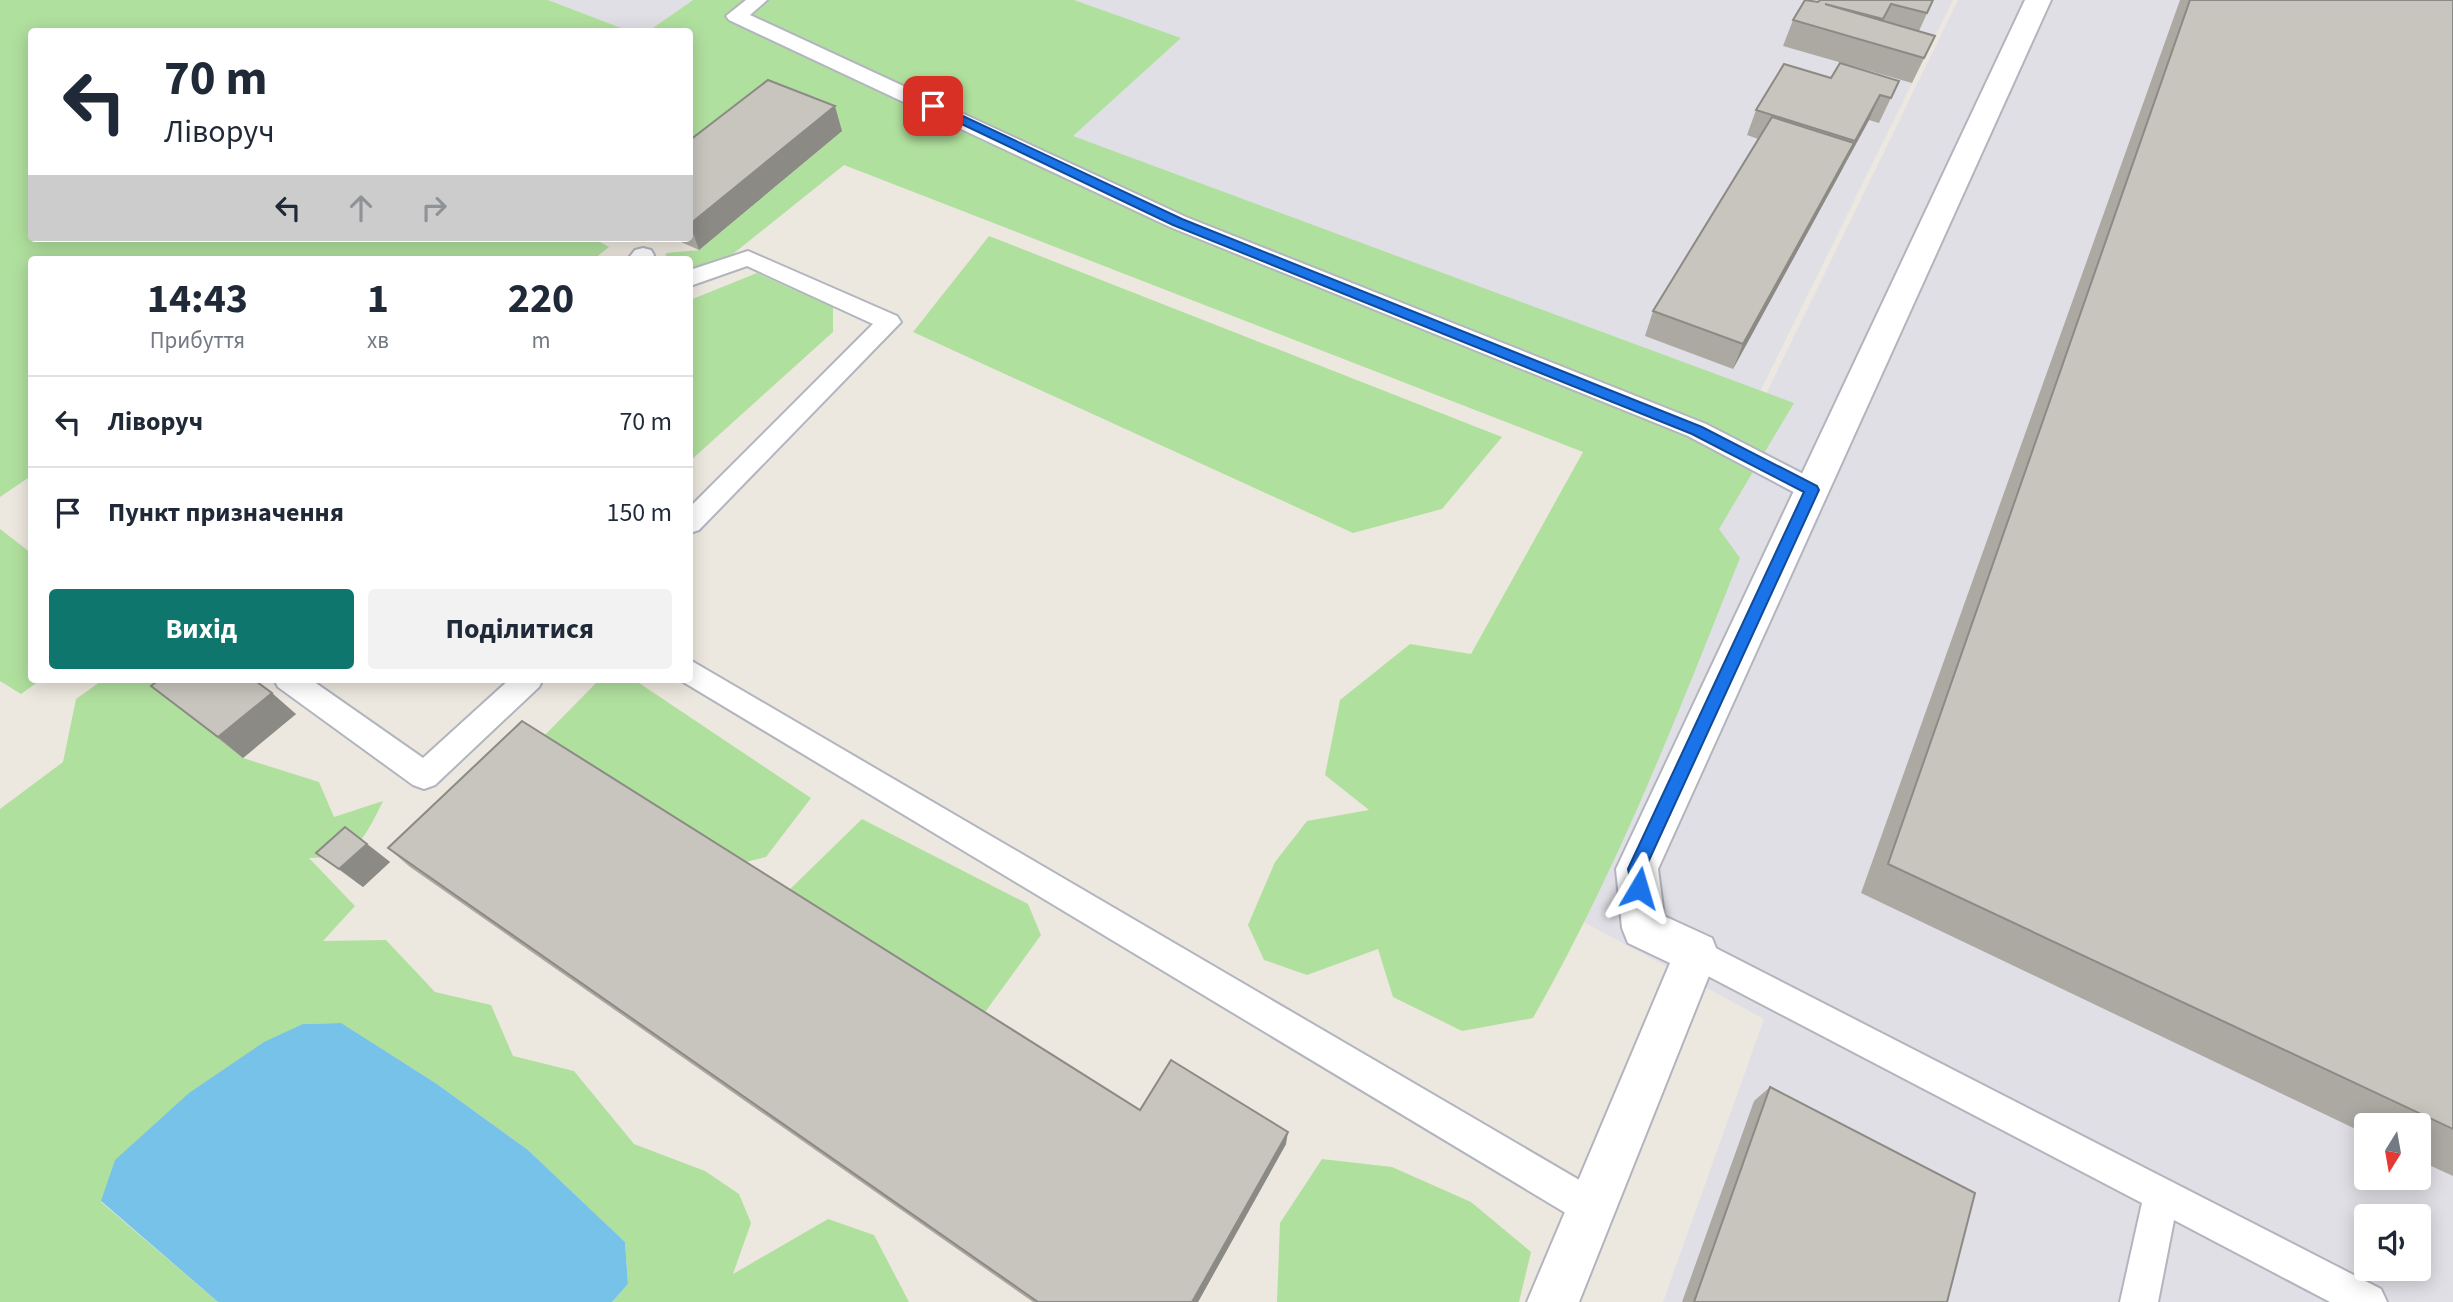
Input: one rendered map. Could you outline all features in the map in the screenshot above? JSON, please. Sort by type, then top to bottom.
[{"type":"street","points":[[1553,1302],[1696,953],[1644,928],[1637,869],[2038,0]]},
{"type":"lane","points":[[758,0],[736,16],[1178,222],[1697,430],[1812,490]]},
{"type":"lane","points":[[693,277],[748,258],[889,322],[693,520]]},
{"type":"lane","points":[[693,673],[1592,1208]]},
{"type":"lane","points":[[294,683],[425,776],[524,683]]},
{"type":"lane","points":[[1696,953],[2368,1302]]},
{"type":"lane","points":[[2139,1302],[2162,1194]]},
{"type":"shaded area","points":[[548,0],[693,0],[653,28],[621,28]]},
{"type":"shaded area","points":[[1074,0],[1953,0],[1760,392],[1072,136],[1180,38]]},
{"type":"shaded area","points":[[1958,0],[2453,0],[2453,1302],[1663,1302],[1764,1019],[1524,890]]},
{"type":"green space","points":[[0,0],[548,0],[621,28],[28,28],[28,242],[600,242],[609,247],[598,256],[28,256],[28,478],[0,497]]},
{"type":"green space","points":[[693,0],[1074,0],[1181,38],[1073,136],[1794,403],[1719,529],[1740,558],[1619,849],[1533,1018],[1462,1031],[1393,997],[1378,949],[1307,975],[1264,960],[1248,925],[1275,862],[1307,821],[1369,810],[1325,775],[1340,700],[1410,644],[1471,654],[1583,452],[844,165],[703,278],[693,276],[693,256],[666,256],[666,253],[699,250],[842,131],[693,172],[693,28],[653,28]]},
{"type":"green space","points":[[989,236],[1502,437],[1442,509],[1353,533],[913,332]]},
{"type":"green space","points":[[757,273],[833,307],[833,332],[693,458],[693,299]]},
{"type":"green space","points":[[0,529],[28,551],[28,683],[36,683],[21,694],[0,681]]},
{"type":"green space","points":[[98,683],[205,683],[243,758],[319,782],[334,817],[383,801],[364,836],[356,844],[338,855],[309,858],[355,906],[323,941],[386,940],[435,992],[491,1005],[513,1056],[574,1071],[634,1144],[705,1171],[739,1194],[751,1223],[733,1274],[828,1219],[874,1235],[909,1302],[612,1302],[628,1284],[625,1242],[528,1150],[437,1084],[340,1023],[303,1024],[101,1202],[218,1302],[0,1302],[0,809],[63,762],[76,699]]},
{"type":"green space","points":[[596,683],[639,683],[811,798],[766,857],[734,865],[539,741]]},
{"type":"green space","points":[[862,819],[1028,904],[1041,935],[980,1019],[783,896]]},
{"type":"green space","points":[[1322,1159],[1392,1167],[1471,1202],[1531,1252],[1519,1302],[1277,1302],[1280,1223]]},
{"type":"water","points":[[341,1023],[437,1084],[528,1150],[625,1242],[628,1284],[612,1302],[218,1302],[101,1201],[115,1160],[189,1093],[264,1042],[303,1024]]},
{"type":"building","points":[[1805,0],[1933,0],[1927,13],[1891,4],[1883,19],[1825,4],[1935,36],[1924,58],[1793,20]]},
{"type":"building","points":[[2190,0],[2453,0],[2453,1129],[2431,1119],[2431,1113],[2419,1113],[1888,864]]},
{"type":"building","points":[[1840,63],[1899,81],[1891,98],[1880,95],[1855,141],[1756,110],[1784,64],[1831,78]]},
{"type":"building","points":[[768,80],[835,106],[693,222],[693,138]]},
{"type":"building","points":[[1772,117],[1854,143],[1743,344],[1653,311]]},
{"type":"building","points":[[155,683],[258,683],[272,693],[218,737],[151,686]]},
{"type":"building","points":[[522,721],[1140,1110],[1171,1060],[1288,1132],[1192,1302],[1038,1302],[388,848]]},
{"type":"building","points":[[345,827],[367,844],[339,869],[316,853]]},
{"type":"building","points":[[1770,1087],[1975,1193],[1947,1302],[1694,1302]]},
{"type":"route","points":[[933,106],[1178,222],[1697,430],[1812,490],[1637,869],[1639,888]]}]
